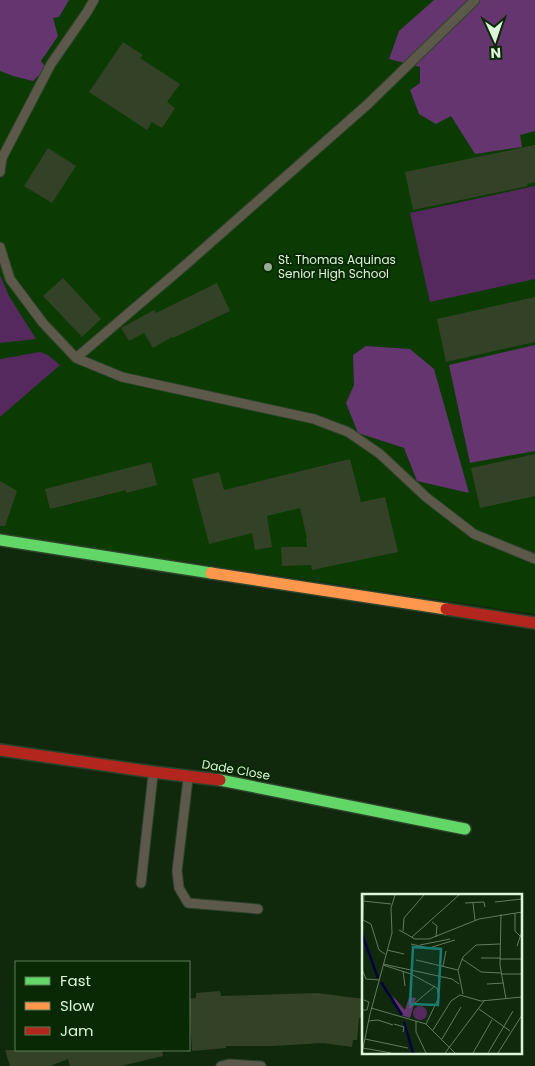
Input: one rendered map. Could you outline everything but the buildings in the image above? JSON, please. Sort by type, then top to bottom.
[{"type":"street","points":[[0,540],[535,624]]},
{"type":"street","name":"Dade Close","points":[[0,750],[230,782],[465,829]]},
{"type":"lane","points":[[0,172],[2,158],[51,64],[94,0]]},
{"type":"lane","points":[[76,358],[183,267],[368,104],[475,0]]},
{"type":"lane","points":[[0,247],[10,279],[43,323],[76,358],[122,377],[314,419],[348,432],[380,454],[426,497],[474,534],[535,559]]},
{"type":"lane","points":[[141,883],[153,772]]},
{"type":"lane","points":[[188,776],[177,871],[178,888],[188,903],[258,909]]},
{"type":"lane","points":[[221,1066],[228,1064],[261,1066]]},
{"type":"shaded area","name":"St. Thomas Aquinas Senior High School","points":[[0,0],[535,0],[535,614],[0,534]]},
{"type":"shaded area","points":[[0,0],[69,0],[59,17],[53,18],[58,36],[41,61],[46,68],[33,81],[0,71]]},
{"type":"shaded area","points":[[434,0],[535,0],[535,131],[520,135],[522,147],[475,154],[451,116],[436,124],[419,114],[410,90],[420,83],[420,67],[389,59],[399,31]]},
{"type":"shaded area","points":[[535,186],[535,279],[430,302],[410,213]]},
{"type":"shaded area","points":[[0,275],[9,296],[36,339],[0,343]]},
{"type":"shaded area","points":[[535,345],[535,451],[470,463],[449,365]]},
{"type":"shaded area","points":[[366,346],[410,349],[434,369],[469,493],[417,481],[404,448],[358,433],[346,403],[354,385],[353,355]]},
{"type":"shaded area","points":[[40,352],[48,355],[60,365],[0,417],[0,359]]},
{"type":"traffic: fast","points":[[0,540],[211,573]]},
{"type":"traffic: fast","points":[[220,780],[465,829]]},
{"type":"traffic: slow","points":[[211,573],[446,609]]},
{"type":"traffic: jam","points":[[446,609],[535,623]]},
{"type":"traffic: jam","points":[[0,750],[220,780]]},
{"type":"place","name":"St. Thomas Aquinas Senior High School","points":[[268,267]]}]
